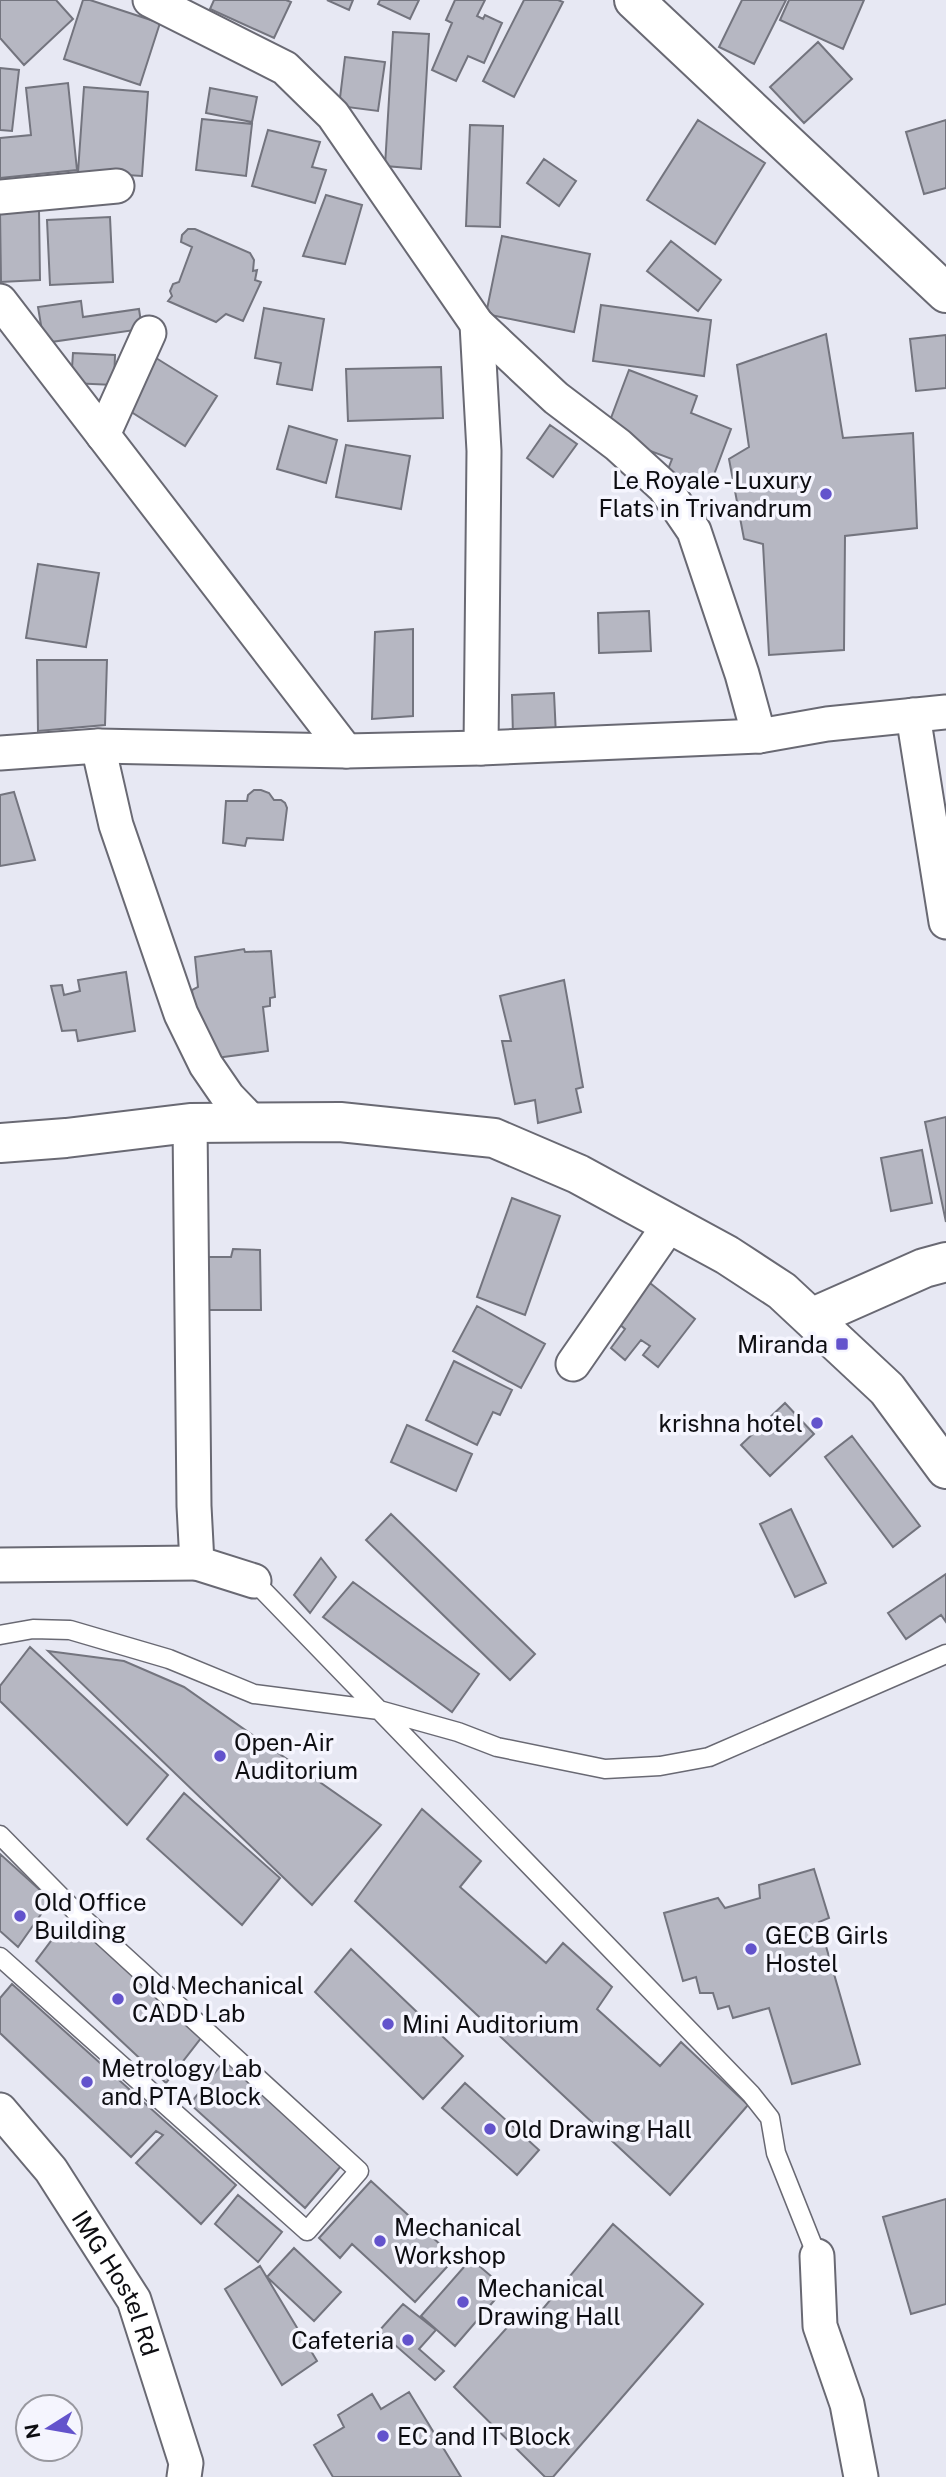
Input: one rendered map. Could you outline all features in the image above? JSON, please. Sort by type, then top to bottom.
[{"type":"street","points":[[150,0],[195,10],[285,68],[333,115],[477,324],[556,398],[618,445],[664,486],[694,531],[742,674],[759,736]]},
{"type":"street","points":[[634,0],[946,293]]},
{"type":"street","points":[[0,197],[117,186]]},
{"type":"street","points":[[0,301],[346,751]]},
{"type":"street","points":[[477,324],[484,451],[481,748]]},
{"type":"street","points":[[103,435],[149,333]]},
{"type":"street","points":[[0,753],[98,746],[346,751],[481,748],[759,736],[827,724],[946,712]]},
{"type":"street","points":[[913,715],[946,922]]},
{"type":"street","points":[[98,746],[116,825],[181,1014],[206,1065],[228,1097],[253,1123]]},
{"type":"street","points":[[0,1143],[190,1123],[340,1122],[494,1138],[578,1174],[727,1255],[771,1284],[887,1389],[946,1469]]},
{"type":"street","points":[[190,1123],[197,1563]]},
{"type":"street","points":[[573,1364],[670,1224]]},
{"type":"street","points":[[811,1318],[924,1268],[946,1262]]},
{"type":"street","points":[[0,1564],[197,1563],[254,1581]]},
{"type":"street","name":"IMG Hostel Rd","points":[[0,2110],[51,2170],[134,2301],[186,2463],[184,2477]]},
{"type":"street","points":[[817,2256],[820,2326],[847,2404],[861,2477]]},
{"type":"lane","points":[[254,1581],[751,2094],[770,2118],[776,2153],[817,2256]]},
{"type":"lane","points":[[0,1636],[33,1629],[70,1630],[169,1659],[254,1695],[379,1710],[458,1732],[497,1747],[605,1769],[660,1766],[709,1757],[946,1654]]},
{"type":"lane","points":[[0,1835],[74,1910],[359,2171],[307,2231],[0,1957]]},
{"type":"building","points":[[0,0],[56,0],[73,19],[24,65],[0,38]]},
{"type":"building","points":[[83,0],[160,23],[140,85],[64,59]]},
{"type":"building","points":[[214,0],[291,2],[274,38],[210,9]]},
{"type":"building","points":[[327,0],[353,0],[349,10]]},
{"type":"building","points":[[380,0],[419,0],[410,19],[378,4]]},
{"type":"building","points":[[455,0],[485,0],[477,16],[483,19],[485,15],[502,23],[484,63],[468,56],[456,81],[432,70],[452,23],[446,20]]},
{"type":"building","points":[[524,0],[563,2],[514,97],[483,81]]},
{"type":"building","points":[[742,0],[786,0],[754,64],[719,47]]},
{"type":"building","points":[[789,0],[864,0],[843,49],[780,20]]},
{"type":"building","points":[[393,32],[429,34],[421,169],[385,166]]},
{"type":"building","points":[[818,42],[852,79],[804,123],[770,87]]},
{"type":"building","points":[[345,57],[385,62],[378,111],[339,106]]},
{"type":"building","points":[[0,68],[19,70],[12,131],[0,130]]},
{"type":"building","points":[[68,83],[77,170],[0,178],[0,138],[31,135],[26,88]]},
{"type":"building","points":[[84,87],[148,92],[142,176],[78,172]]},
{"type":"building","points":[[210,88],[257,97],[252,122],[206,113]]},
{"type":"building","points":[[202,119],[252,124],[246,176],[196,170]]},
{"type":"building","points":[[698,120],[765,163],[715,244],[647,200]]},
{"type":"building","points":[[946,120],[946,188],[924,194],[906,132]]},
{"type":"building","points":[[470,125],[503,126],[500,227],[466,226]]},
{"type":"building","points":[[268,130],[320,142],[312,167],[326,170],[315,203],[252,186]]},
{"type":"building","points":[[544,159],[576,181],[559,206],[527,183]]},
{"type":"building","points":[[326,195],[362,205],[345,264],[303,256]]},
{"type":"building","points":[[39,210],[40,280],[1,282],[0,211]]},
{"type":"building","points":[[110,217],[113,282],[50,285],[47,220]]},
{"type":"building","points":[[188,229],[195,229],[250,253],[254,260],[253,271],[257,270],[255,280],[261,282],[243,321],[226,314],[216,322],[168,301],[172,296],[170,291],[173,284],[179,282],[192,247],[181,242],[182,235]]},
{"type":"building","points":[[502,236],[590,254],[574,332],[486,314]]},
{"type":"building","points":[[671,241],[721,280],[698,311],[647,271]]},
{"type":"building","points":[[81,301],[83,317],[139,309],[142,329],[44,343],[38,307]]},
{"type":"building","points":[[601,305],[711,320],[704,376],[593,361]]},
{"type":"building","points":[[264,308],[324,319],[312,390],[277,384],[281,363],[255,358]]},
{"type":"building","name":"Le Royale - Luxury Flats in Trivandrum","points":[[826,334],[843,438],[913,433],[917,528],[845,536],[844,650],[769,655],[763,544],[744,539],[729,459],[749,447],[737,365]]},
{"type":"building","points":[[946,335],[946,388],[916,391],[910,339]]},
{"type":"building","points":[[73,353],[115,355],[114,385],[71,383]]},
{"type":"building","points":[[156,358],[217,396],[185,446],[125,408]]},
{"type":"building","points":[[441,367],[443,418],[348,421],[346,369]]},
{"type":"building","points":[[629,370],[697,396],[691,413],[731,429],[709,488],[667,472],[672,459],[605,434]]},
{"type":"building","points":[[550,425],[577,444],[553,477],[527,458]]},
{"type":"building","points":[[289,426],[337,440],[326,483],[277,469]]},
{"type":"building","points":[[346,445],[410,456],[401,509],[336,497]]},
{"type":"building","points":[[38,564],[99,573],[86,647],[26,638]]},
{"type":"building","points":[[649,611],[651,651],[599,653],[598,613]]},
{"type":"building","points":[[413,629],[413,716],[372,719],[375,632]]},
{"type":"building","points":[[37,660],[107,660],[105,725],[38,731]]},
{"type":"building","points":[[554,693],[556,736],[513,737],[512,695]]},
{"type":"building","points":[[254,790],[269,793],[274,800],[285,803],[287,808],[283,840],[247,838],[245,846],[223,843],[226,801],[247,801],[248,795]]},
{"type":"building","points":[[14,792],[35,860],[0,866],[0,795]]},
{"type":"building","points":[[244,949],[245,952],[271,951],[275,997],[270,998],[270,1006],[263,1007],[268,1051],[209,1059],[197,1034],[192,990],[198,987],[195,957]]},
{"type":"building","points":[[126,972],[135,1031],[78,1041],[76,1030],[62,1031],[51,986],[62,985],[64,995],[80,991],[78,980]]},
{"type":"building","points":[[564,980],[583,1087],[576,1089],[581,1112],[538,1123],[535,1100],[515,1104],[502,1041],[511,1041],[500,996]]},
{"type":"building","points":[[946,1117],[946,1222],[925,1122]]},
{"type":"building","points":[[922,1150],[932,1203],[891,1211],[881,1158]]},
{"type":"building","points":[[512,1198],[560,1216],[525,1315],[477,1297]]},
{"type":"building","points":[[233,1249],[260,1250],[261,1310],[208,1310],[208,1257],[231,1257]]},
{"type":"building","points":[[650,1283],[695,1319],[658,1367],[643,1355],[650,1346],[641,1340],[625,1360],[611,1348],[625,1329],[618,1323]]},
{"type":"building","points":[[477,1306],[545,1344],[521,1388],[453,1351]]},
{"type":"building","points":[[454,1361],[512,1390],[500,1415],[493,1412],[477,1445],[426,1420]]},
{"type":"building","points":[[785,1403],[814,1434],[770,1476],[741,1445]]},
{"type":"building","points":[[407,1425],[472,1454],[456,1491],[391,1462]]},
{"type":"building","points":[[852,1436],[920,1526],[893,1547],[825,1457]]},
{"type":"building","points":[[791,1509],[826,1583],[795,1597],[760,1524]]},
{"type":"building","points":[[391,1514],[535,1654],[510,1680],[366,1540]]},
{"type":"building","points":[[321,1558],[336,1577],[310,1613],[294,1595]]},
{"type":"building","points":[[946,1574],[946,1622],[941,1615],[906,1639],[888,1613]]},
{"type":"building","points":[[353,1582],[479,1674],[452,1712],[323,1617]]},
{"type":"building","points":[[30,1647],[168,1775],[127,1825],[0,1701],[0,1686]]},
{"type":"building","name":"Open-Air Auditorium","points":[[48,1651],[124,1661],[184,1687],[381,1825],[312,1905]]},
{"type":"building","points":[[184,1793],[280,1878],[242,1925],[147,1839]]},
{"type":"building","points":[[422,1809],[481,1861],[460,1887],[546,1963],[563,1943],[612,1987],[597,2009],[660,2066],[681,2042],[748,2105],[670,2195],[355,1901]]},
{"type":"building","name":"Old Office Building","points":[[0,1854],[51,1900],[18,1947],[0,1931]]},
{"type":"building","name":"GECB Girls Hostel","points":[[814,1869],[829,1918],[819,1922],[860,2064],[792,2084],[769,2008],[733,2018],[729,2006],[718,2009],[713,1993],[700,1993],[696,1977],[683,1981],[664,1913],[718,1898],[725,1908],[760,1898],[759,1885]]},
{"type":"building","name":"Old Mechanical CADD Lab","points":[[69,1917],[201,2038],[166,2083],[36,1961]]},
{"type":"building","name":"Mini Auditorium","points":[[351,1949],[463,2056],[423,2099],[315,1992]]},
{"type":"building","name":"Metrology Lab and PTA Block","points":[[12,1984],[236,2185],[201,2224],[136,2163],[163,2135],[156,2131],[131,2157],[0,2033],[0,1998]]},
{"type":"building","points":[[225,2060],[341,2166],[305,2208],[190,2104]]},
{"type":"building","name":"Old Drawing Hall","points":[[465,2083],[539,2150],[517,2175],[442,2108]]},
{"type":"building","name":"Mechanical Workshop","points":[[371,2181],[455,2258],[415,2302],[352,2244],[340,2258],[319,2238]]},
{"type":"building","points":[[238,2195],[282,2232],[258,2262],[215,2224]]},
{"type":"building","points":[[946,2199],[946,2304],[911,2314],[883,2217]]},
{"type":"building","points":[[613,2224],[703,2304],[553,2477],[545,2477],[454,2387],[521,2312],[532,2322]]},
{"type":"building","points":[[294,2248],[341,2292],[314,2321],[267,2277]]},
{"type":"building","name":"Mechanical Drawing Hall","points":[[471,2259],[505,2288],[455,2346],[421,2316]]},
{"type":"building","points":[[260,2266],[317,2361],[282,2385],[225,2289]]},
{"type":"building","name":"Cafeteria","points":[[403,2304],[436,2330],[419,2349],[444,2371],[435,2380],[379,2331]]},
{"type":"building","name":"EC and IT Block","points":[[409,2392],[461,2477],[333,2477],[314,2445],[344,2427],[338,2415],[372,2394],[381,2409]]},
{"type":"place","name":"Le Royale - Luxury Flats in Trivandrum","points":[[826,494]]},
{"type":"place","name":"Miranda","points":[[842,1344]]},
{"type":"place","name":"krishna hotel","points":[[817,1423]]},
{"type":"place","name":"Open-Air Auditorium","points":[[220,1756]]},
{"type":"place","name":"Old Office Building","points":[[20,1916]]},
{"type":"place","name":"GECB Girls Hostel","points":[[751,1949]]},
{"type":"place","name":"Old Mechanical CADD Lab","points":[[118,1999]]},
{"type":"place","name":"Mini Auditorium","points":[[388,2024]]},
{"type":"place","name":"Metrology Lab and PTA Block","points":[[87,2082]]},
{"type":"place","name":"Old Drawing Hall","points":[[490,2129]]},
{"type":"place","name":"Mechanical Workshop","points":[[380,2241]]},
{"type":"place","name":"Mechanical Drawing Hall","points":[[463,2302]]},
{"type":"place","name":"Cafeteria","points":[[408,2340]]},
{"type":"place","name":"EC and IT Block","points":[[383,2436]]}]
